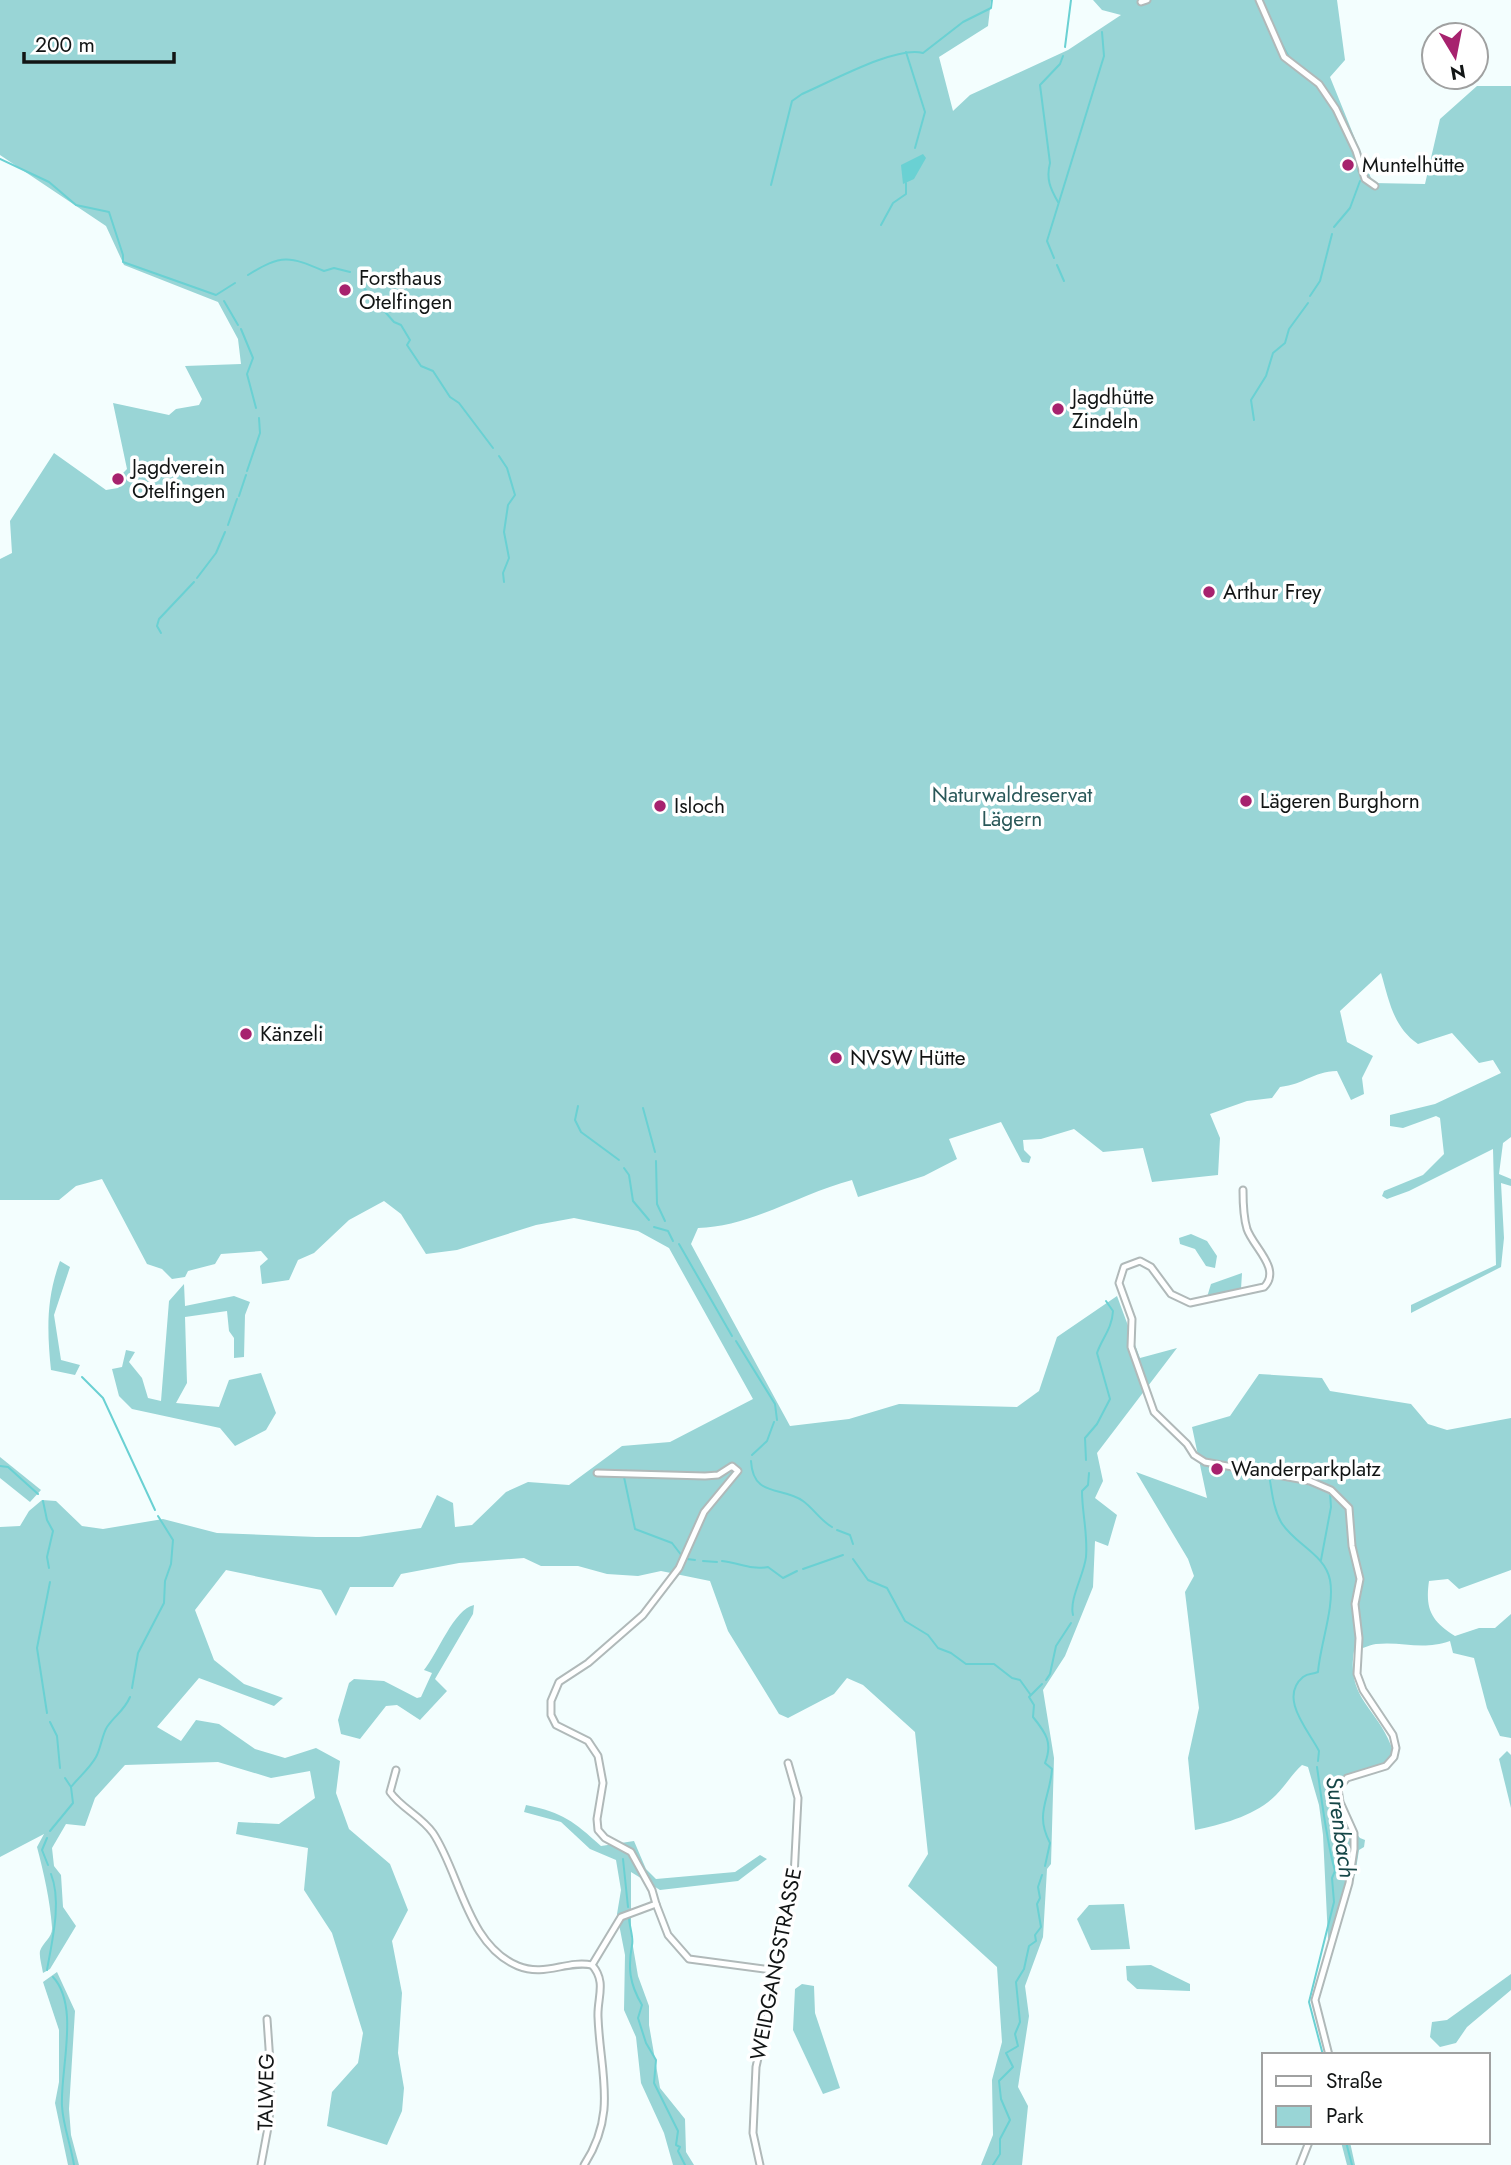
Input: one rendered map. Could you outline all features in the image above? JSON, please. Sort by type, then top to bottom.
[{"type":"street","points":[[1259,0],[1284,57],[1320,84],[1356,151],[1364,179],[1375,186]]},
{"type":"street","points":[[1243,1190],[1246,1228],[1270,1271],[1269,1281],[1264,1287],[1193,1304],[1171,1294],[1145,1263],[1128,1263],[1120,1276],[1121,1291],[1132,1319],[1130,1347],[1147,1399],[1154,1412],[1194,1455],[1219,1466],[1310,1481],[1337,1494],[1351,1511],[1352,1546],[1360,1579],[1355,1604],[1359,1638],[1357,1674],[1363,1690],[1393,1735],[1396,1748],[1394,1758],[1386,1766],[1347,1778],[1338,1789],[1340,1802],[1354,1833],[1354,1849],[1349,1883],[1315,2000],[1328,2053]]},
{"type":"street","points":[[597,1473],[705,1476],[718,1475],[732,1466],[738,1469],[734,1478],[704,1512],[679,1568],[643,1615],[588,1663],[559,1682],[551,1701],[551,1715],[556,1725],[588,1741],[598,1756],[603,1783],[597,1819],[598,1830],[605,1838],[631,1852],[652,1889],[668,1935],[689,1959],[772,1970]]},
{"type":"street","name":"WEIDGANGSTRASSE","points":[[760,2165],[753,2133],[755,2076],[770,2003],[772,1970],[794,1877],[799,1798],[788,1763]]},
{"type":"street","points":[[396,1770],[390,1792],[433,1833],[448,1860],[466,1910],[502,1956],[520,1967],[539,1971],[576,1964],[592,1965]]},
{"type":"street","points":[[592,1965],[621,1917],[656,1904]]},
{"type":"street","points":[[584,2165],[598,2140],[607,2094],[598,2017],[601,1982],[592,1965]]},
{"type":"street","name":"TALWEG","points":[[261,2165],[269,2122],[271,2077],[267,2019]]},
{"type":"street","points":[[1300,2165],[1309,2144]]},
{"type":"green space","name":"Naturwaldreservat Lägern","points":[[0,0],[991,0],[988,26],[939,57],[953,111],[970,95],[1068,50],[1121,15],[1102,10],[1093,0],[1337,0],[1345,60],[1330,77],[1373,183],[1425,184],[1440,119],[1471,91],[1490,91],[1490,86],[1511,86],[1511,1137],[1503,1143],[1499,1174],[1511,1179],[1511,1186],[1501,1183],[1504,1238],[1501,1267],[1411,1313],[1411,1305],[1496,1265],[1493,1149],[1409,1191],[1387,1199],[1382,1196],[1384,1191],[1423,1175],[1444,1154],[1440,1118],[1436,1116],[1403,1128],[1390,1126],[1390,1115],[1435,1104],[1501,1073],[1493,1060],[1479,1063],[1452,1033],[1418,1044],[1397,1021],[1381,973],[1340,1011],[1347,1042],[1373,1056],[1362,1078],[1364,1094],[1351,1100],[1337,1071],[1328,1072],[1280,1087],[1272,1098],[1247,1101],[1210,1114],[1220,1138],[1218,1175],[1152,1182],[1143,1148],[1103,1152],[1074,1129],[1041,1139],[1023,1140],[1024,1150],[1031,1157],[1029,1163],[1022,1162],[1001,1122],[949,1139],[957,1159],[924,1176],[858,1197],[852,1180],[737,1222],[698,1228],[691,1244],[790,1426],[849,1419],[899,1404],[1017,1407],[1039,1391],[1057,1337],[1117,1296],[1140,1358],[1177,1348],[1097,1453],[1103,1481],[1095,1498],[1117,1515],[1108,1546],[1095,1541],[1093,1587],[1065,1656],[1043,1690],[1054,1758],[1051,1864],[1047,1869],[1043,1937],[1025,1986],[1029,2016],[1018,2087],[1028,2106],[1022,2165],[981,2165],[993,2135],[992,2080],[1002,2042],[997,1967],[908,1886],[928,1854],[915,1732],[863,1685],[847,1678],[834,1694],[788,1718],[779,1714],[728,1631],[710,1581],[661,1571],[638,1576],[607,1574],[578,1566],[541,1566],[524,1558],[459,1563],[401,1574],[393,1587],[350,1587],[336,1616],[321,1590],[226,1570],[195,1610],[214,1660],[244,1684],[283,1698],[274,1706],[199,1678],[157,1727],[181,1741],[196,1720],[219,1724],[255,1749],[285,1758],[316,1748],[340,1761],[336,1793],[349,1829],[390,1864],[408,1910],[392,1941],[402,1993],[398,2053],[404,2088],[402,2111],[387,2145],[327,2126],[332,2092],[358,2063],[363,2033],[332,1933],[304,1890],[308,1848],[236,1834],[238,1822],[279,1824],[315,1798],[310,1771],[271,1778],[218,1762],[125,1765],[95,1798],[85,1826],[66,1824],[52,1848],[54,1866],[61,1875],[63,1907],[76,1926],[50,1969],[43,1973],[40,1951],[51,1934],[52,1927],[37,1847],[44,1834],[0,1857],[0,1527],[20,1526],[29,1511],[42,1500],[56,1501],[82,1526],[103,1529],[163,1519],[217,1533],[359,1537],[421,1528],[437,1495],[453,1503],[455,1527],[472,1525],[506,1492],[528,1482],[569,1485],[622,1446],[670,1442],[753,1399],[669,1248],[638,1231],[574,1218],[536,1225],[457,1250],[426,1254],[401,1214],[384,1201],[349,1220],[314,1253],[298,1260],[289,1280],[262,1284],[260,1266],[268,1259],[261,1251],[221,1254],[215,1264],[188,1271],[185,1277],[172,1279],[162,1269],[147,1264],[102,1179],[76,1186],[59,1200],[0,1200],[0,559],[12,553],[10,521],[54,453],[106,490],[118,488],[126,480],[121,475],[127,469],[113,403],[169,415],[176,409],[199,405],[202,399],[185,366],[241,364],[238,339],[218,302],[124,265],[106,226],[0,155]]},
{"type":"green space","points":[[1191,1234],[1207,1241],[1217,1256],[1215,1268],[1206,1266],[1195,1249],[1180,1244],[1179,1238]]},
{"type":"green space","points":[[60,1261],[70,1267],[54,1315],[61,1360],[80,1365],[75,1375],[51,1370],[49,1315],[52,1289]]},
{"type":"green space","points":[[1242,1273],[1241,1289],[1207,1297],[1211,1284]]},
{"type":"green space","points":[[184,1284],[185,1306],[234,1296],[250,1302],[245,1315],[244,1357],[234,1358],[234,1338],[229,1331],[227,1311],[185,1317],[187,1383],[176,1403],[219,1407],[229,1380],[261,1373],[276,1413],[266,1430],[235,1446],[220,1428],[132,1409],[119,1396],[112,1369],[122,1367],[126,1350],[135,1352],[129,1362],[142,1378],[148,1398],[161,1401],[169,1301]]},
{"type":"green space","points":[[1259,1374],[1322,1378],[1330,1391],[1411,1404],[1428,1424],[1447,1430],[1511,1418],[1511,1570],[1459,1589],[1448,1579],[1429,1581],[1428,1599],[1435,1619],[1455,1636],[1479,1628],[1495,1628],[1511,1614],[1511,1738],[1500,1736],[1487,1708],[1474,1658],[1453,1653],[1450,1641],[1421,1646],[1376,1644],[1354,1651],[1353,1668],[1359,1693],[1380,1724],[1393,1751],[1381,1768],[1349,1779],[1340,1796],[1344,1817],[1360,1838],[1365,1840],[1364,1847],[1359,1850],[1355,1875],[1348,1882],[1332,1938],[1328,1939],[1323,1835],[1319,1805],[1308,1767],[1302,1765],[1276,1795],[1249,1814],[1195,1830],[1188,1758],[1199,1708],[1185,1592],[1194,1576],[1188,1559],[1136,1472],[1207,1498],[1192,1427],[1230,1416]]},
{"type":"green space","points":[[0,1457],[41,1490],[30,1502],[0,1478]]},
{"type":"green space","points":[[474,1605],[473,1614],[435,1679],[447,1691],[420,1720],[397,1705],[386,1706],[360,1739],[341,1734],[338,1720],[349,1683],[354,1679],[384,1681],[417,1698],[421,1697],[432,1673],[424,1670],[453,1623],[467,1608]]},
{"type":"green space","points":[[1507,1751],[1511,1755],[1511,1808],[1499,1759]]},
{"type":"green space","points":[[526,1805],[567,1819],[601,1846],[634,1841],[646,1869],[656,1879],[735,1872],[760,1855],[767,1859],[738,1881],[660,1890],[631,1872],[631,1935],[638,1976],[649,2006],[649,2025],[660,2088],[685,2119],[686,2152],[694,2165],[673,2165],[664,2133],[641,2083],[636,2037],[624,2010],[625,1955],[617,1914],[621,1890],[616,1860],[590,1849],[561,1822],[524,1812]]},
{"type":"green space","points":[[1124,1904],[1130,1949],[1091,1950],[1077,1919],[1089,1905]]},
{"type":"green space","points":[[1151,1965],[1190,1984],[1190,1991],[1137,1989],[1127,1980],[1126,1966]]},
{"type":"green space","points":[[57,1972],[75,2011],[69,2109],[71,2135],[79,2165],[68,2165],[55,2103],[59,2082],[59,2030],[43,1982]]},
{"type":"green space","points":[[1511,1974],[1511,1990],[1467,2027],[1456,2043],[1440,2047],[1430,2037],[1432,2022],[1447,2020]]},
{"type":"green space","points":[[802,1984],[814,1986],[815,2013],[840,2088],[823,2094],[793,2030],[795,1989]]},
{"type":"green space","points":[[1342,2144],[1350,2144],[1355,2165],[1347,2165]]},
{"type":"shaded area","points":[[923,154],[926,158],[914,179],[903,184],[901,165]]},
{"type":"waterway","points":[[771,185],[792,101],[881,59],[897,54],[923,53],[963,22],[991,8],[992,0]]},
{"type":"waterway","points":[[1065,47],[1071,0]]},
{"type":"waterway","points":[[1054,258],[1047,241],[1104,56],[1102,32]]},
{"type":"waterway","points":[[1279,39],[1290,59]]},
{"type":"waterway","points":[[906,52],[925,112],[915,148]]},
{"type":"waterway","points":[[1058,202],[1049,179],[1050,163],[1040,85],[1060,64],[1063,56]]},
{"type":"waterway","points":[[1297,64],[1322,85]]},
{"type":"waterway","points":[[1353,138],[1360,153]]},
{"type":"waterway","points":[[0,159],[49,182],[76,205],[109,212],[123,262],[216,295],[235,283]]},
{"type":"waterway","points":[[1334,227],[1350,208],[1360,181]]},
{"type":"waterway","points":[[881,225],[893,203],[906,194],[906,183]]},
{"type":"waterway","points":[[1310,296],[1320,281],[1332,234]]},
{"type":"waterway","points":[[248,275],[269,263],[286,260],[302,262],[324,271],[334,268],[350,272]]},
{"type":"waterway","points":[[1057,265],[1064,281]]},
{"type":"waterway","points":[[364,288],[394,322],[401,325],[410,340],[407,345],[421,366],[433,371],[450,397],[459,403],[493,448]]},
{"type":"waterway","points":[[224,301],[238,325]]},
{"type":"waterway","points":[[1254,420],[1251,400],[1266,376],[1273,353],[1285,343],[1289,329],[1308,303]]},
{"type":"waterway","points":[[241,329],[253,358],[247,374],[256,408]]},
{"type":"waterway","points":[[247,471],[260,433],[259,418]]},
{"type":"waterway","points":[[499,456],[507,468],[515,495],[508,505],[504,532],[509,558],[503,573],[504,582]]},
{"type":"waterway","points":[[239,496],[246,475]]},
{"type":"waterway","points":[[228,525],[237,499]]},
{"type":"waterway","points":[[197,578],[216,553],[225,532]]},
{"type":"waterway","points":[[161,633],[157,626],[159,619],[194,582]]},
{"type":"waterway","points":[[578,1106],[575,1120],[581,1132],[619,1160]]},
{"type":"waterway","points":[[643,1108],[655,1152]]},
{"type":"waterway","points":[[656,1161],[657,1204],[665,1221]]},
{"type":"waterway","points":[[624,1168],[629,1175],[633,1201],[649,1220]]},
{"type":"waterway","points":[[654,1227],[668,1231],[673,1241]]},
{"type":"waterway","points":[[679,1244],[732,1336]]},
{"type":"waterway","points":[[1086,1460],[1085,1438],[1097,1424],[1110,1399],[1097,1353],[1112,1317],[1113,1311],[1106,1301]]},
{"type":"waterway","points":[[736,1341],[775,1404],[777,1420]]},
{"type":"waterway","points":[[82,1377],[103,1398],[155,1510]]},
{"type":"waterway","points":[[752,1455],[767,1441],[774,1422]]},
{"type":"waterway","points":[[751,1461],[753,1473],[763,1486],[795,1496],[832,1527]]},
{"type":"waterway","points":[[0,1466],[8,1467],[38,1494]]},
{"type":"waterway","points":[[1073,1615],[1073,1602],[1086,1557],[1082,1491],[1088,1485],[1089,1473]]},
{"type":"waterway","name":"Surenbach","points":[[1269,1475],[1278,1517],[1293,1537],[1322,1563],[1330,1580],[1331,1602],[1318,1672],[1303,1677],[1296,1685],[1294,1695],[1298,1714],[1319,1751],[1318,1761]]},
{"type":"waterway","points":[[624,1477],[635,1529],[672,1543],[682,1556]]},
{"type":"waterway","name":"Surenbach","points":[[1321,1560],[1331,1507],[1330,1493]]},
{"type":"waterway","points":[[43,1501],[47,1520],[53,1531],[47,1557],[49,1568]]},
{"type":"waterway","points":[[132,1688],[138,1653],[164,1603],[165,1581],[171,1564],[173,1540],[158,1516]]},
{"type":"waterway","points":[[837,1530],[850,1535],[853,1544]]},
{"type":"waterway","points":[[803,1569],[843,1555]]},
{"type":"waterway","points":[[687,1559],[695,1560]]},
{"type":"waterway","points":[[853,1559],[868,1580],[887,1588],[905,1621],[928,1635],[938,1648],[951,1653],[966,1664],[994,1664],[1012,1678],[1020,1680],[1030,1694]]},
{"type":"waterway","points":[[703,1561],[717,1562]]},
{"type":"waterway","points":[[722,1561],[750,1567],[768,1567],[783,1578],[797,1571]]},
{"type":"waterway","points":[[47,1713],[37,1648],[50,1582]]},
{"type":"waterway","points":[[1046,1680],[1050,1674],[1056,1646],[1071,1623]]},
{"type":"waterway","points":[[1042,1684],[1029,1697],[1034,1705],[1033,1717],[1047,1738],[1045,1763],[1052,1769],[1043,1814],[1045,1832],[1050,1843],[1045,1866]]},
{"type":"waterway","points":[[71,1787],[94,1761],[107,1727],[130,1697]]},
{"type":"waterway","points":[[50,1722],[57,1736],[60,1768]]},
{"type":"waterway","name":"Surenbach","points":[[1317,1767],[1335,1871],[1332,1878],[1334,1902],[1309,2002],[1322,2053]]},
{"type":"waterway","points":[[50,1831],[73,1803],[71,1787],[65,1778]]},
{"type":"waterway","points":[[47,1838],[42,1850],[48,1865]]},
{"type":"waterway","points":[[623,1859],[628,1907]]},
{"type":"waterway","points":[[47,1970],[56,1909],[51,1874]]},
{"type":"waterway","points":[[993,2165],[1000,2154],[1000,2139],[1010,2120],[1001,2099],[999,2081],[1013,2067],[1006,2053],[1018,2046],[1015,2034],[1020,2022],[1016,1982],[1024,1969],[1029,1946],[1036,1941],[1035,1935],[1041,1927],[1037,1904],[1042,1875]]},
{"type":"waterway","points":[[629,1917],[632,1939],[631,1975],[642,2005],[638,2018],[646,2043],[656,2060],[654,2083],[678,2131],[676,2145],[680,2147],[678,2151],[685,2165]]},
{"type":"waterway","points":[[53,1977],[66,2004],[67,2039],[62,2106],[74,2165]]},
{"type":"waterway","name":"Surenbach","points":[[1347,2144],[1352,2165]]},
{"type":"place","name":"Muntelhütte","points":[[1348,165]]},
{"type":"place","name":"Forsthaus Otelfingen","points":[[345,290]]},
{"type":"place","name":"Jagdhütte Zindeln","points":[[1058,409]]},
{"type":"place","name":"Jagdverein Otelfingen","points":[[118,479]]},
{"type":"place","name":"Arthur Frey","points":[[1209,592]]},
{"type":"place","name":"Lägeren Burghorn","points":[[1246,801]]},
{"type":"place","name":"Isloch","points":[[660,806]]},
{"type":"place","name":"Känzeli","points":[[246,1034]]},
{"type":"place","name":"NVSW Hütte","points":[[836,1058]]},
{"type":"place","name":"Wanderparkplatz","points":[[1217,1469]]}]
